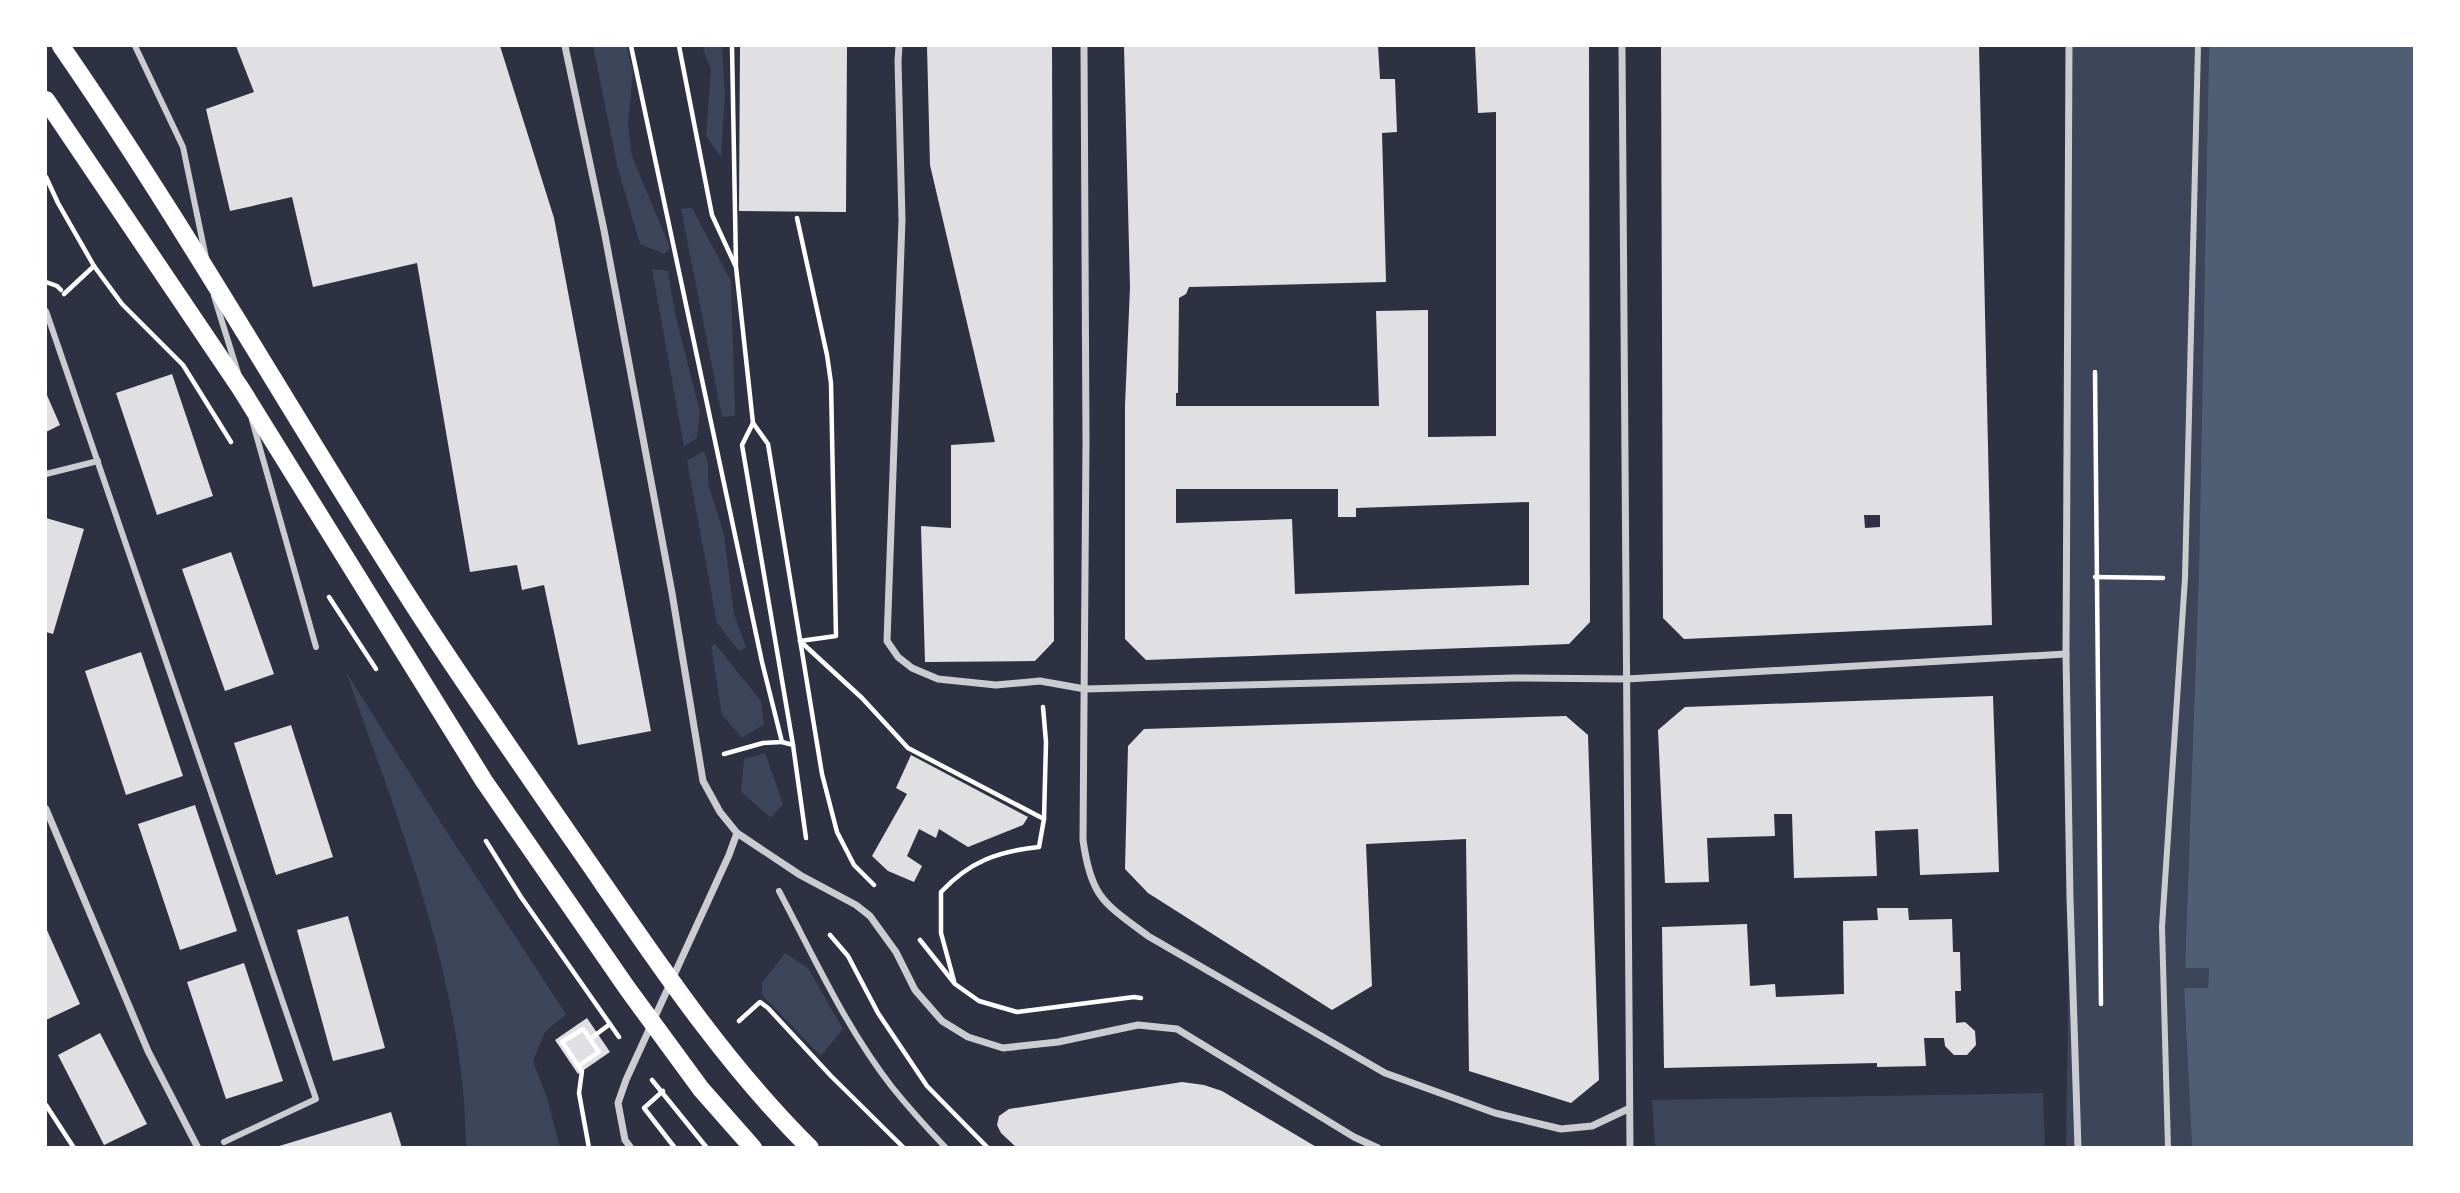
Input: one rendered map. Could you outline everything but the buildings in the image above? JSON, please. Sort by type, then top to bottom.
[{"type":"main road","points":[[61,46],[192,244],[414,606],[512,752],[662,968],[747,1078],[810,1147]]},
{"type":"main road","points":[[46,100],[241,389],[484,781],[627,988],[701,1089],[753,1147]]},
{"type":"street","points":[[135,46],[183,147],[214,295],[270,478],[316,647]]},
{"type":"street","points":[[565,46],[604,230],[674,607],[703,780],[720,812],[737,833],[870,916],[896,952],[915,990],[942,1021],[968,1037],[1003,1048],[1058,1042],[1138,1026],[1178,1029],[1354,1137],[1378,1147]]},
{"type":"street","points":[[899,46],[902,220],[887,641],[898,657],[912,668],[938,679],[996,685],[1040,681],[1085,689],[1516,678],[1627,679],[2066,654]]},
{"type":"street","points":[[1084,46],[1086,441],[1083,840],[1087,870],[1095,891],[1114,910],[1148,936],[1385,1073],[1495,1114],[1561,1129],[1592,1126],[1628,1109]]},
{"type":"street","points":[[1622,46],[1630,1147]]},
{"type":"street","points":[[2069,46],[2066,654],[2078,1147]]},
{"type":"street","points":[[2168,1147],[2162,927],[2185,578],[2198,46]]},
{"type":"street","points":[[46,311],[316,1099],[224,1142]]},
{"type":"street","points":[[46,474],[98,461]]},
{"type":"street","points":[[46,809],[148,1051],[198,1147]]},
{"type":"street","points":[[631,1147],[625,1140],[618,1102],[625,1080],[737,833]]},
{"type":"street","points":[[779,891],[835,998],[866,1049],[891,1086],[946,1147]]},
{"type":"path","points":[[631,46],[719,464],[782,742]]},
{"type":"path","points":[[679,46],[712,215],[736,267]]},
{"type":"path","points":[[732,46],[736,267],[753,423],[768,444],[822,774],[837,832],[854,865],[879,890]]},
{"type":"path","points":[[46,177],[94,266],[122,304],[183,365]]},
{"type":"path","points":[[797,218],[831,383],[836,636],[800,641]]},
{"type":"path","points":[[64,293],[94,266]]},
{"type":"path","points":[[2095,369],[2101,1009]]},
{"type":"path","points":[[753,423],[742,445],[793,745],[806,838]]},
{"type":"path","points":[[2096,578],[2185,578]]},
{"type":"path","points":[[800,641],[862,698],[908,748],[1044,818]]},
{"type":"path","points":[[955,984],[942,933],[941,892],[959,873],[1008,850],[1039,846],[1044,818],[1046,742],[1040,681]]},
{"type":"path","points":[[723,754],[763,743],[782,742],[793,745]]},
{"type":"path","points":[[825,932],[848,956],[878,1013],[927,1086],[988,1147]]},
{"type":"path","points":[[919,939],[955,984],[979,1001],[1017,1012],[1134,997],[1143,999]]},
{"type":"path","points":[[590,1039],[610,1024]]},
{"type":"path","points":[[578,1066],[599,1052],[583,1029],[562,1042],[578,1066],[582,1071],[579,1093],[589,1147]]},
{"type":"path","points":[[46,1105],[74,1147]]},
{"type":"shaded area","points":[[593,46],[626,46],[633,71],[628,125],[632,156],[670,248],[664,254],[640,244],[618,169]]},
{"type":"shaded area","points":[[702,46],[722,46],[725,95],[721,157],[706,136],[711,70]]},
{"type":"shaded area","points":[[2069,46],[2209,46],[2199,567],[2185,967],[2209,967],[2208,988],[2184,988],[2192,1147],[2066,1148],[2070,871]]},
{"type":"shaded area","points":[[2209,46],[2414,46],[2414,1147],[2192,1147],[2184,988],[2208,988],[2209,968],[2185,968],[2199,567]]},
{"type":"shaded area","points":[[692,208],[731,281],[735,416],[722,417],[681,209]]},
{"type":"shaded area","points":[[652,269],[668,271],[675,313],[700,412],[697,438],[684,446]]},
{"type":"shaded area","points":[[704,451],[708,462],[708,483],[724,535],[734,614],[746,648],[739,651],[717,623],[687,461]]},
{"type":"shaded area","points":[[715,644],[761,701],[764,724],[742,738],[722,715],[711,646]]},
{"type":"shaded area","points":[[346,672],[566,1014],[545,1032],[533,1061],[547,1098],[560,1147],[466,1147],[454,1025],[426,905]]},
{"type":"shaded area","points":[[765,753],[783,804],[771,818],[741,792],[744,759]]},
{"type":"shaded area","points":[[785,953],[808,968],[843,1029],[821,1056],[762,995],[762,983]]},
{"type":"shaded area","points":[[2043,1093],[2045,1147],[1655,1147],[1652,1100]]}]
